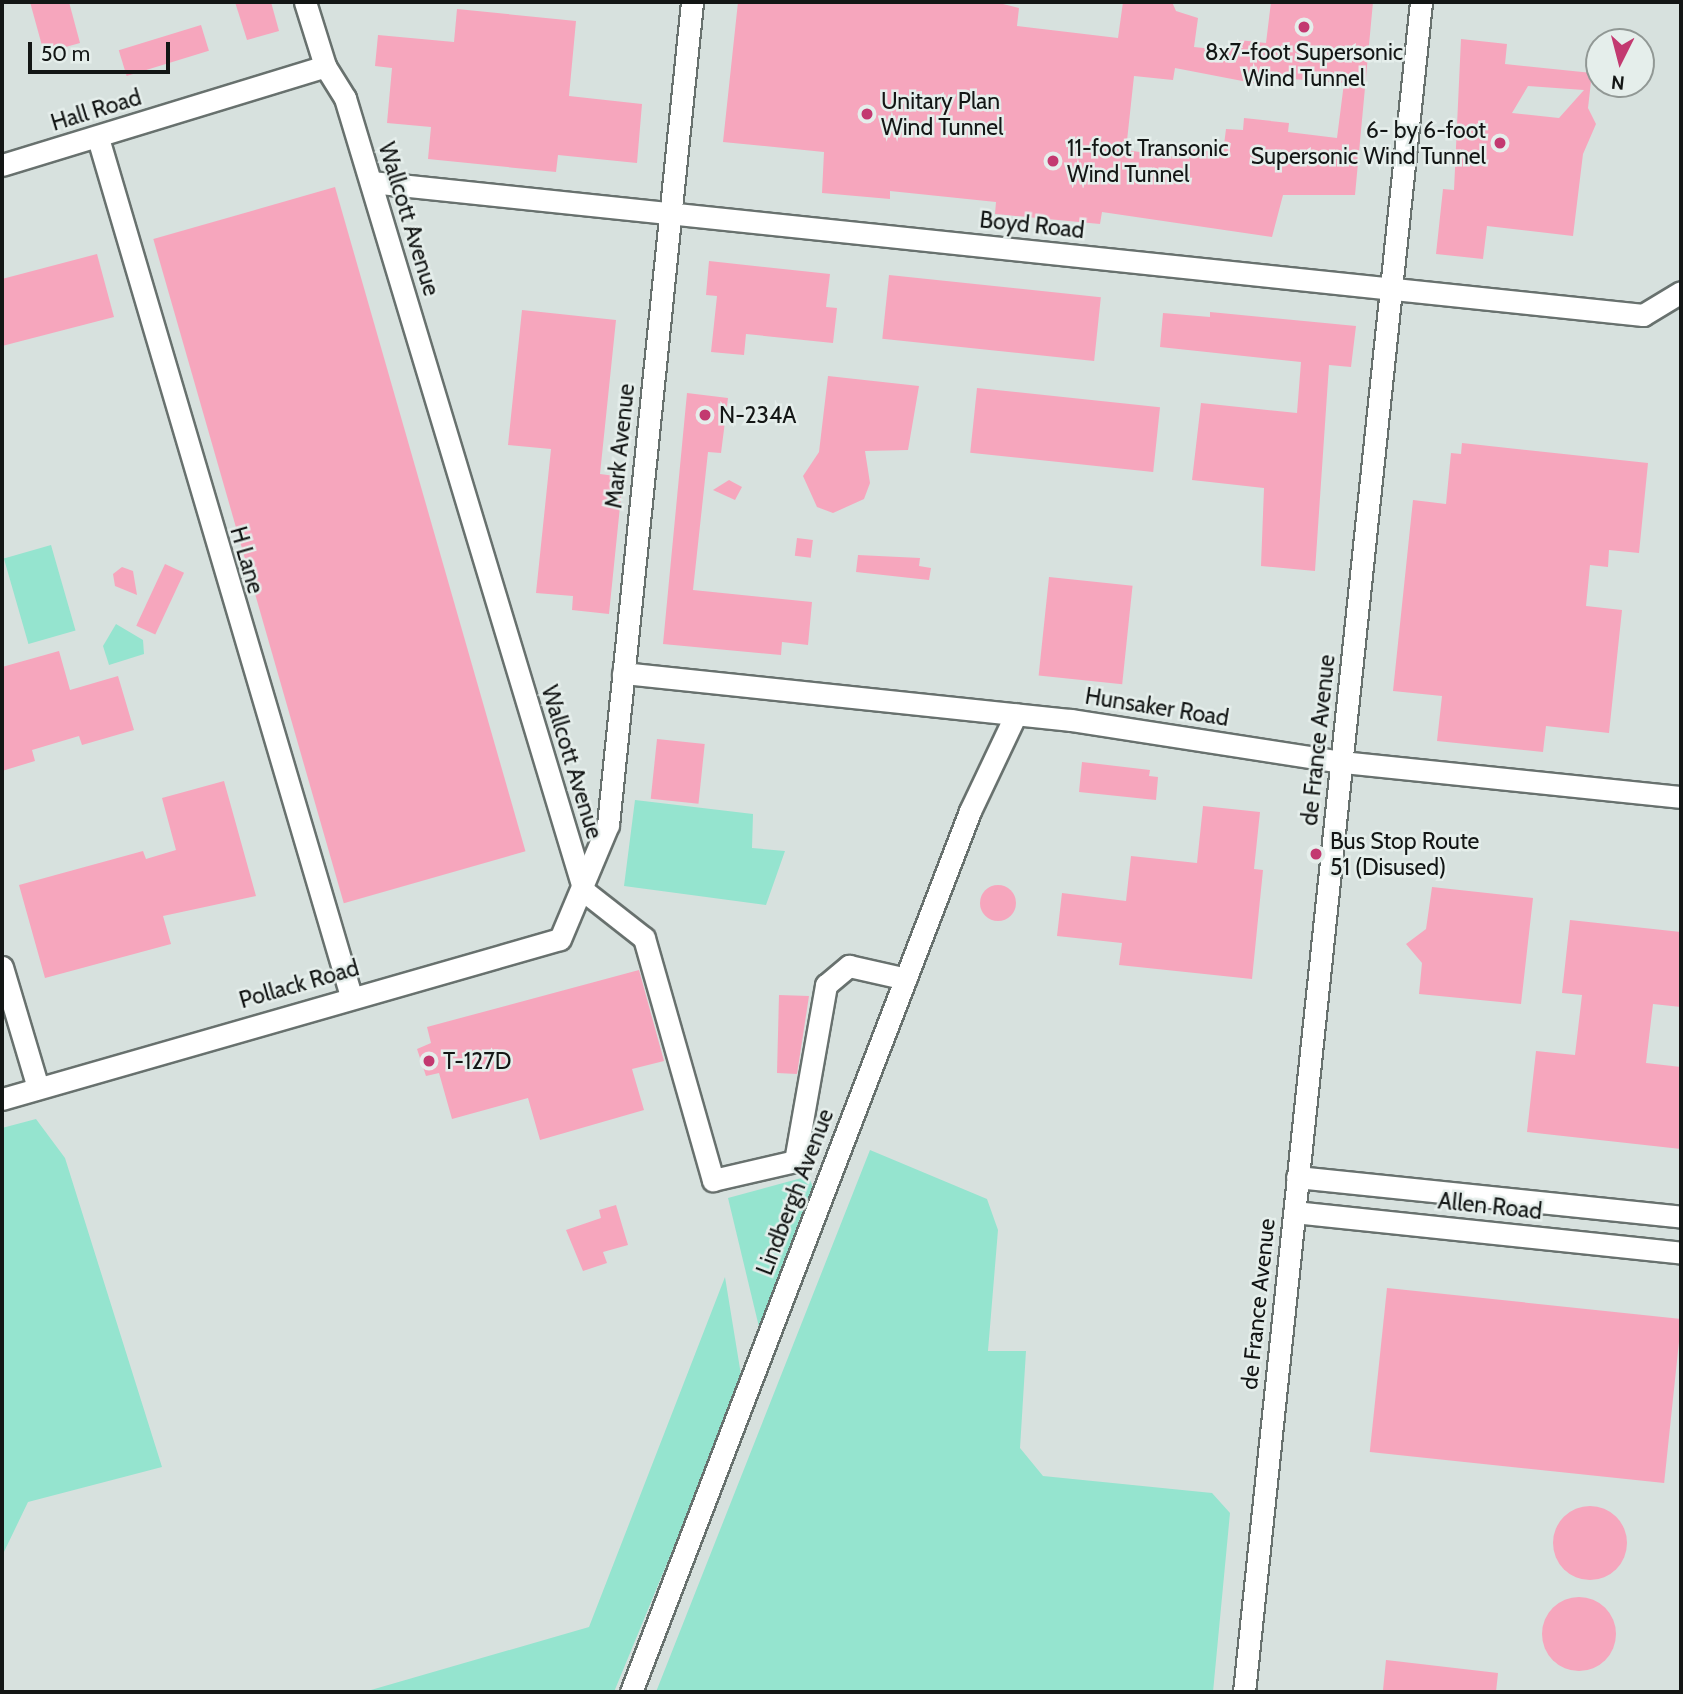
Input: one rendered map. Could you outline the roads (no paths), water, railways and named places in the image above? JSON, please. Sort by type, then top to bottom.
[{"type":"street","name":"Wallcott Avenue","points":[[306,2],[325,66],[345,98],[584,891]]},
{"type":"street","name":"Mark Avenue","points":[[584,891],[608,825],[692,2]]},
{"type":"street","name":"de France Avenue","points":[[1244,1692],[1421,2]]},
{"type":"street","name":"Hall Road","points":[[2,165],[98,138],[325,66]]},
{"type":"street","name":"H Lane","points":[[98,138],[351,996]]},
{"type":"street","name":"Boyd Road","points":[[371,182],[1643,315],[1681,292]]},
{"type":"street","name":"Hunsaker Road","points":[[623,673],[1016,714],[1342,762],[1681,797]]},
{"type":"street","name":"Lindbergh Avenue","points":[[631,1692],[970,811],[1016,714]]},
{"type":"street","name":"Pollack Road","points":[[2,1098],[351,996],[559,939],[584,891]]},
{"type":"street","points":[[584,891],[645,938],[713,1180],[795,1161],[826,985],[849,966],[906,979]]},
{"type":"street","points":[[2,967],[38,1088]]},
{"type":"street","name":"Allen Road","points":[[1297,1177],[1681,1217]]},
{"type":"street","name":"Allen Road","points":[[1293,1212],[1681,1253]]},
{"type":"place","name":"8x7-foot Supersonic Wind Tunnel","points":[[1304,27]]},
{"type":"place","name":"Unitary Plan Wind Tunnel","points":[[867,114]]},
{"type":"place","name":"6- by 6-foot Supersonic Wind Tunnel","points":[[1500,143]]},
{"type":"place","name":"11-foot Transonic Wind Tunnel","points":[[1053,161]]},
{"type":"place","name":"N-234A","points":[[705,415]]},
{"type":"place","name":"Bus Stop Route 51 (Disused)","points":[[1316,854]]},
{"type":"place","name":"T-127D","points":[[429,1061]]}]
